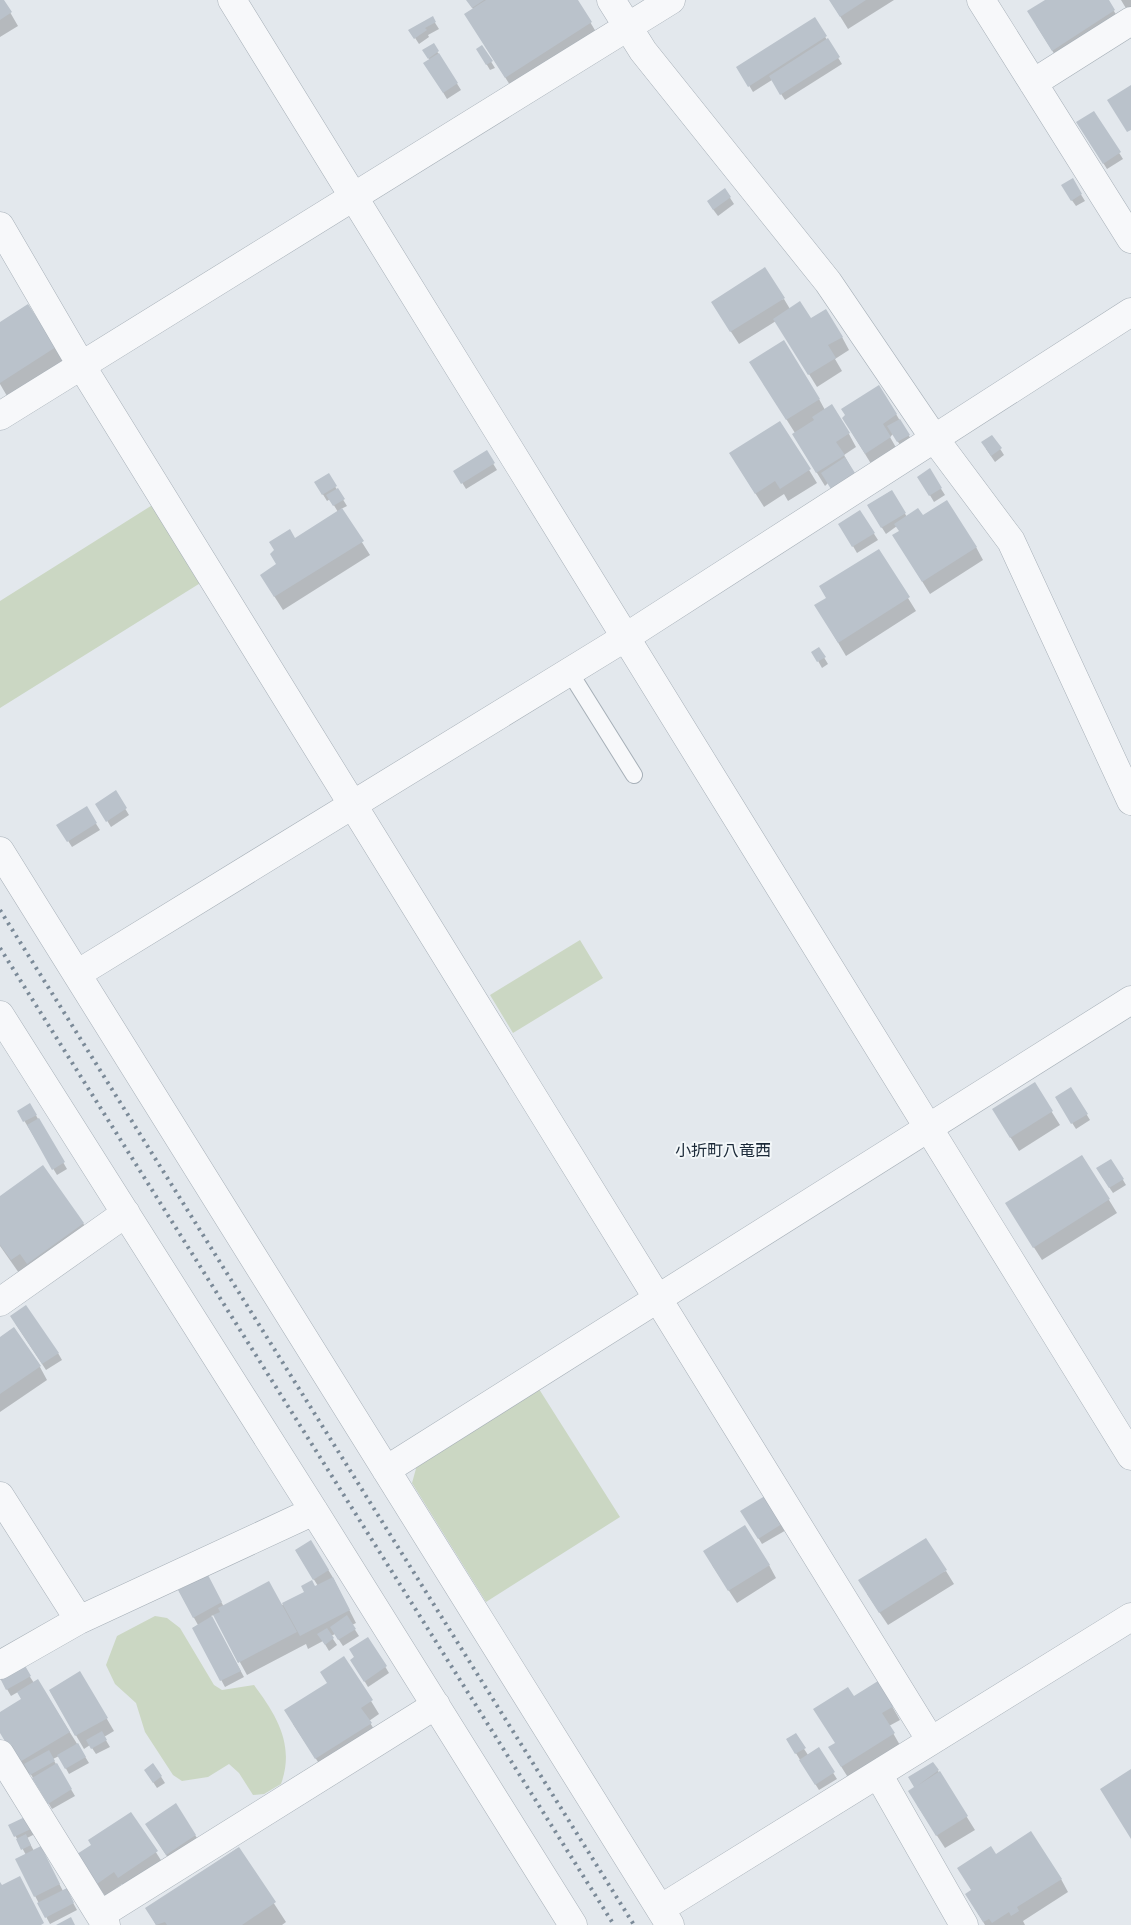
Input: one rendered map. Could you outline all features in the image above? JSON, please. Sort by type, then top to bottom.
[{"type":"street","points":[[232,0],[1131,1456]]},
{"type":"street","points":[[612,0],[643,51],[828,282],[934,438],[1011,541],[1131,801]]},
{"type":"street","points":[[0,416],[672,0]]},
{"type":"street","points":[[981,0],[1131,239]]},
{"type":"street","points":[[1033,83],[1131,21]]},
{"type":"street","points":[[0,226],[81,365],[930,1741]]},
{"type":"street","points":[[77,974],[626,637],[1131,312]]},
{"type":"street","points":[[0,851],[665,1917],[878,1774],[1131,1617]]},
{"type":"street","points":[[386,1470],[1131,1000]]},
{"type":"street","points":[[0,1015],[436,1705],[572,1925]]},
{"type":"street","points":[[0,1302],[126,1213]]},
{"type":"street","points":[[0,1496],[79,1620]]},
{"type":"street","points":[[0,1665],[79,1620],[314,1511]]},
{"type":"street","points":[[0,1754],[103,1920],[436,1705]]},
{"type":"street","points":[[878,1774],[964,1925]]},
{"type":"lane","points":[[569,671],[634,776]]},
{"type":"green space","points":[[154,504],[202,582],[0,708],[0,601]]},
{"type":"green space","points":[[580,940],[603,978],[513,1033],[490,995]]},
{"type":"green space","points":[[539,1389],[620,1517],[486,1602],[412,1483],[417,1465]]},
{"type":"green space","points":[[155,1616],[167,1618],[180,1628],[214,1685],[222,1690],[254,1685],[270,1708],[285,1744],[285,1770],[281,1784],[264,1794],[253,1795],[239,1773],[229,1764],[208,1777],[182,1781],[173,1775],[145,1732],[136,1703],[115,1684],[106,1665],[117,1636]]},
{"type":"building","points":[[0,0],[4,0],[12,12],[0,20]]},
{"type":"building","points":[[466,0],[484,0],[472,8]]},
{"type":"building","points":[[486,0],[578,0],[592,22],[505,78],[464,14]]},
{"type":"building","points":[[829,0],[866,0],[840,17]]},
{"type":"building","points":[[1045,0],[1109,0],[1115,10],[1052,51],[1027,11]]},
{"type":"building","points":[[433,16],[436,22],[425,28],[427,30],[414,39],[408,30]]},
{"type":"building","points":[[815,17],[827,36],[748,87],[736,67]]},
{"type":"building","points":[[828,38],[840,57],[780,95],[769,76]]},
{"type":"building","points":[[434,43],[439,51],[428,59],[422,50]]},
{"type":"building","points":[[482,45],[493,61],[486,65],[476,49]]},
{"type":"building","points":[[439,53],[458,83],[443,93],[423,63]]},
{"type":"building","points":[[1131,85],[1131,130],[1127,132],[1107,100]]},
{"type":"building","points":[[1094,111],[1121,152],[1103,164],[1076,122]]},
{"type":"building","points":[[1073,178],[1082,194],[1071,201],[1061,185]]},
{"type":"building","points":[[725,188],[731,197],[713,210],[707,201]]},
{"type":"building","points":[[765,267],[785,298],[730,332],[711,302]]},
{"type":"building","points":[[800,301],[811,318],[826,309],[843,337],[828,345],[836,358],[808,375],[773,319]]},
{"type":"building","points":[[28,304],[56,347],[0,383],[0,322]]},
{"type":"building","points":[[784,340],[820,399],[786,420],[749,362]]},
{"type":"building","points":[[879,385],[897,414],[883,424],[891,437],[865,454],[842,418],[845,415],[841,409]]},
{"type":"building","points":[[832,404],[850,433],[836,442],[845,455],[816,473],[792,434],[814,420],[812,417]]},
{"type":"building","points":[[900,419],[910,435],[897,442],[887,426]]},
{"type":"building","points":[[780,421],[811,469],[780,489],[775,481],[755,494],[729,453]]},
{"type":"building","points":[[992,435],[1002,448],[991,456],[981,442]]},
{"type":"building","points":[[487,450],[495,463],[461,484],[453,471]]},
{"type":"building","points":[[845,457],[855,473],[831,489],[821,473]]},
{"type":"building","points":[[930,468],[942,488],[929,496],[917,477]]},
{"type":"building","points":[[329,473],[337,486],[322,495],[314,482]]},
{"type":"building","points":[[338,488],[345,499],[333,506],[326,495]]},
{"type":"building","points":[[892,490],[906,513],[881,528],[867,505]]},
{"type":"building","points":[[947,500],[977,547],[922,582],[892,535],[899,531],[894,524],[918,508],[923,515]]},
{"type":"building","points":[[342,508],[364,541],[274,597],[260,575],[276,564],[270,554],[274,550],[269,542],[290,529],[295,538]]},
{"type":"building","points":[[860,510],[875,533],[852,547],[838,524]]},
{"type":"building","points":[[879,549],[910,597],[838,643],[814,605],[826,598],[819,586]]},
{"type":"building","points":[[819,647],[826,657],[817,662],[811,652]]},
{"type":"building","points":[[116,790],[127,808],[106,822],[95,804]]},
{"type":"building","points":[[87,806],[97,823],[67,842],[56,825]]},
{"type":"building","points":[[1035,1082],[1053,1111],[1010,1138],[992,1109]]},
{"type":"building","points":[[1071,1087],[1088,1114],[1071,1124],[1055,1097]]},
{"type":"building","points":[[30,1103],[37,1115],[23,1122],[17,1111]]},
{"type":"building","points":[[39,1118],[65,1162],[52,1170],[27,1125]]},
{"type":"building","points":[[1082,1155],[1110,1199],[1033,1248],[1005,1203]]},
{"type":"building","points":[[1111,1159],[1124,1179],[1109,1188],[1096,1168]]},
{"type":"building","points":[[43,1165],[84,1223],[27,1264],[20,1254],[11,1260],[0,1245],[0,1196]]},
{"type":"building","points":[[26,1305],[59,1353],[42,1364],[10,1316]]},
{"type":"building","points":[[14,1327],[41,1366],[0,1394],[0,1337]]},
{"type":"building","points":[[768,1494],[785,1522],[758,1539],[740,1511]]},
{"type":"building","points":[[745,1525],[770,1565],[728,1591],[703,1551]]},
{"type":"building","points":[[926,1538],[947,1570],[879,1613],[858,1580]]},
{"type":"building","points":[[311,1540],[329,1570],[313,1580],[295,1550]]},
{"type":"building","points":[[208,1575],[222,1602],[193,1618],[178,1590]]},
{"type":"building","points":[[333,1577],[350,1610],[300,1636],[282,1603],[304,1592],[301,1586],[312,1580],[315,1586]]},
{"type":"building","points":[[269,1581],[297,1632],[238,1663],[213,1615],[220,1612],[218,1608]]},
{"type":"building","points":[[347,1615],[356,1629],[338,1640],[330,1627]]},
{"type":"building","points":[[212,1616],[241,1671],[220,1681],[192,1628]]},
{"type":"building","points":[[327,1628],[334,1638],[325,1645],[317,1634]]},
{"type":"building","points":[[368,1637],[387,1666],[364,1682],[350,1660],[354,1657],[349,1649]]},
{"type":"building","points":[[344,1656],[373,1700],[361,1708],[372,1723],[315,1759],[284,1710],[327,1683],[320,1672]]},
{"type":"building","points":[[24,1664],[31,1676],[6,1690],[0,1678]]},
{"type":"building","points":[[80,1671],[108,1718],[75,1736],[49,1690]]},
{"type":"building","points":[[38,1679],[70,1732],[18,1763],[0,1733],[0,1712],[21,1699],[17,1692]]},
{"type":"building","points":[[878,1681],[894,1706],[882,1713],[895,1733],[841,1767],[828,1747],[835,1743],[813,1709],[848,1687],[854,1696]]},
{"type":"building","points":[[102,1731],[107,1740],[91,1749],[86,1740]]},
{"type":"building","points":[[796,1733],[806,1748],[795,1754],[786,1739]]},
{"type":"building","points":[[78,1743],[86,1757],[65,1769],[57,1755]]},
{"type":"building","points":[[819,1747],[835,1772],[815,1785],[799,1760]]},
{"type":"building","points":[[49,1750],[55,1761],[30,1775],[24,1764]]},
{"type":"building","points":[[933,1762],[939,1770],[917,1786],[940,1771],[968,1816],[936,1836],[908,1791],[914,1787],[908,1777]]},
{"type":"building","points":[[57,1763],[72,1789],[48,1804],[32,1778]]},
{"type":"building","points":[[153,1763],[162,1776],[153,1783],[144,1770]]},
{"type":"building","points":[[1131,1769],[1131,1839],[1100,1789]]},
{"type":"building","points":[[176,1803],[196,1835],[166,1855],[145,1824]]},
{"type":"building","points":[[131,1812],[158,1851],[118,1878],[114,1872],[97,1884],[77,1854],[91,1845],[88,1840]]},
{"type":"building","points":[[27,1816],[33,1828],[14,1837],[8,1825]]},
{"type":"building","points":[[1031,1831],[1062,1879],[1017,1907],[1019,1911],[1011,1916],[1009,1912],[992,1923],[989,1919],[983,1922],[965,1894],[971,1890],[957,1868],[991,1846],[996,1854]]},
{"type":"building","points":[[26,1834],[31,1845],[21,1850],[16,1839]]},
{"type":"building","points":[[41,1846],[60,1884],[34,1897],[15,1859]]},
{"type":"building","points":[[239,1847],[276,1902],[242,1925],[167,1925],[165,1922],[156,1925],[145,1908]]},
{"type":"building","points":[[20,1876],[44,1923],[41,1925],[0,1925],[0,1882],[2,1885]]},
{"type":"building","points":[[67,1888],[74,1903],[45,1918],[37,1903]]},
{"type":"building","points":[[71,1917],[75,1925],[56,1925]]},
{"type":"railway","points":[[0,910],[634,1925]]},
{"type":"railway","points":[[0,948],[614,1925]]},
{"type":"district","name":"小折町八竜西","points":[[723,1150]]}]
